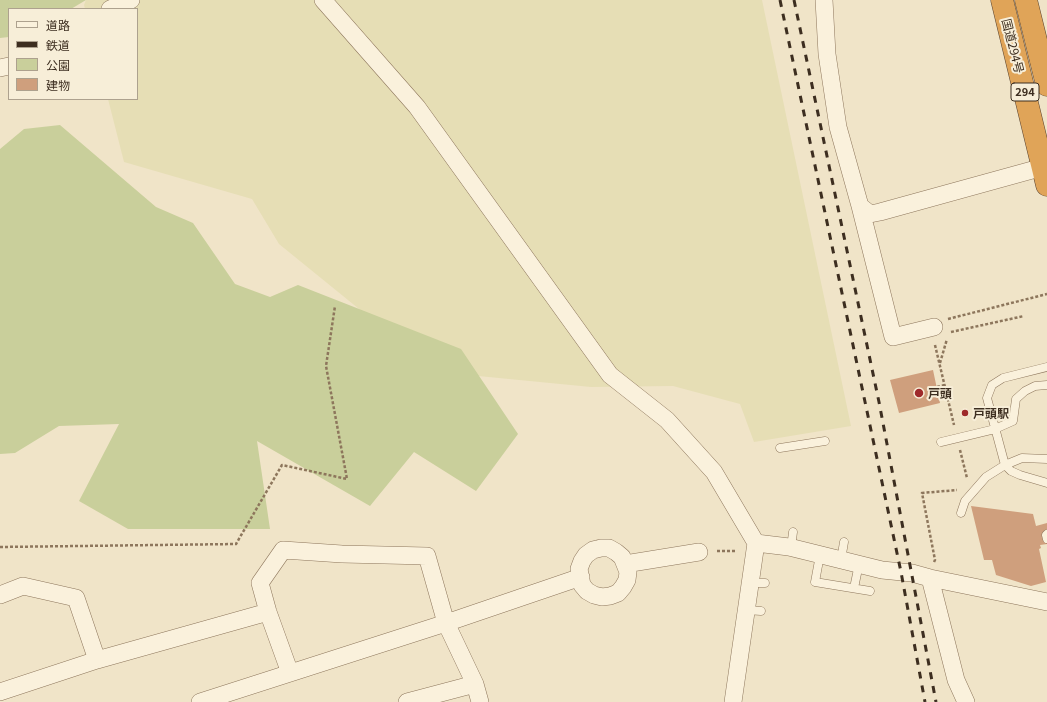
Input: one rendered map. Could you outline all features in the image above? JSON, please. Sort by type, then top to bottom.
[{"type":"highway","name":"国道294号","points":[[1002,0],[1046,173]]},
{"type":"highway","name":"国道294号","points":[[1026,0],[1047,85]]},
{"type":"street","points":[[112,8],[132,0]]},
{"type":"street","points":[[323,0],[417,107],[610,375],[667,420],[714,472],[755,547],[757,583],[754,610],[733,702]]},
{"type":"street","points":[[824,0],[827,54],[838,127],[860,206],[893,337],[941,330]]},
{"type":"street","points":[[860,206],[870,214],[1046,173]]},
{"type":"street","points":[[755,547],[792,540],[820,555],[882,570],[912,573],[1047,602]]},
{"type":"street","points":[[601,548],[609,548],[622,557],[628,572],[627,580],[618,593],[602,597],[587,591],[582,585],[580,577],[579,569],[586,555],[593,550],[601,548]]},
{"type":"street","points":[[290,673],[268,612],[260,583],[283,550],[342,554],[427,556],[446,623],[476,684],[480,702]]},
{"type":"street","points":[[625,564],[699,552]]},
{"type":"street","points":[[200,702],[222,699],[290,673],[446,623],[580,577]]},
{"type":"street","points":[[930,578],[956,680],[966,702]]},
{"type":"street","points":[[0,595],[23,586],[76,598],[97,660]]},
{"type":"street","points":[[0,692],[97,660],[268,612]]},
{"type":"street","points":[[407,702],[476,684]]},
{"type":"lane","points":[[1047,367],[1003,378],[992,385],[987,398],[1005,465],[1011,471],[1020,475],[1047,483]]},
{"type":"lane","points":[[941,442],[995,429],[1013,421],[1016,399],[1025,391],[1035,386],[1047,386]]},
{"type":"lane","points":[[780,448],[825,441]]},
{"type":"lane","points":[[961,513],[965,501],[981,482],[1005,465],[1022,458],[1047,459]]},
{"type":"lane","points":[[1047,534],[1047,539]]},
{"type":"lane","points":[[841,560],[844,542]]},
{"type":"lane","points":[[820,555],[814,582],[870,591]]},
{"type":"lane","points":[[854,588],[859,564]]},
{"type":"path","points":[[940,365],[941,330],[949,318],[1047,294]]},
{"type":"path","points":[[0,547],[236,544],[282,465],[347,479],[326,366],[335,306]]},
{"type":"path","points":[[937,387],[945,385]]},
{"type":"path","points":[[699,552],[742,550],[755,547]]},
{"type":"shaded area","points":[[86,0],[762,0],[851,426],[754,442],[740,404],[673,386],[591,387],[468,375],[380,326],[279,244],[252,199],[124,162],[108,100],[138,100],[138,8],[85,8],[84,5]]},
{"type":"green space","points":[[0,0],[86,0],[73,8],[8,8],[8,37],[0,38]]},
{"type":"green space","points":[[60,125],[156,207],[193,223],[235,284],[270,297],[298,285],[461,349],[518,434],[476,491],[414,452],[370,506],[257,441],[270,529],[128,529],[79,501],[119,424],[59,426],[15,453],[0,454],[0,149],[24,129]]},
{"type":"building","points":[[933,370],[940,403],[899,413],[890,380]]},
{"type":"building","points":[[971,506],[1033,514],[1036,526],[1047,523],[1047,544],[1040,545],[1041,548],[1039,549],[1046,582],[1031,586],[996,575],[992,560],[984,560]]},
{"type":"railway","points":[[780,0],[901,572],[925,702]]},
{"type":"railway","points":[[794,0],[879,402],[936,702]]},
{"type":"place","name":"戸頭","points":[[919,393]]},
{"type":"place","name":"戸頭駅","points":[[965,413]]}]
